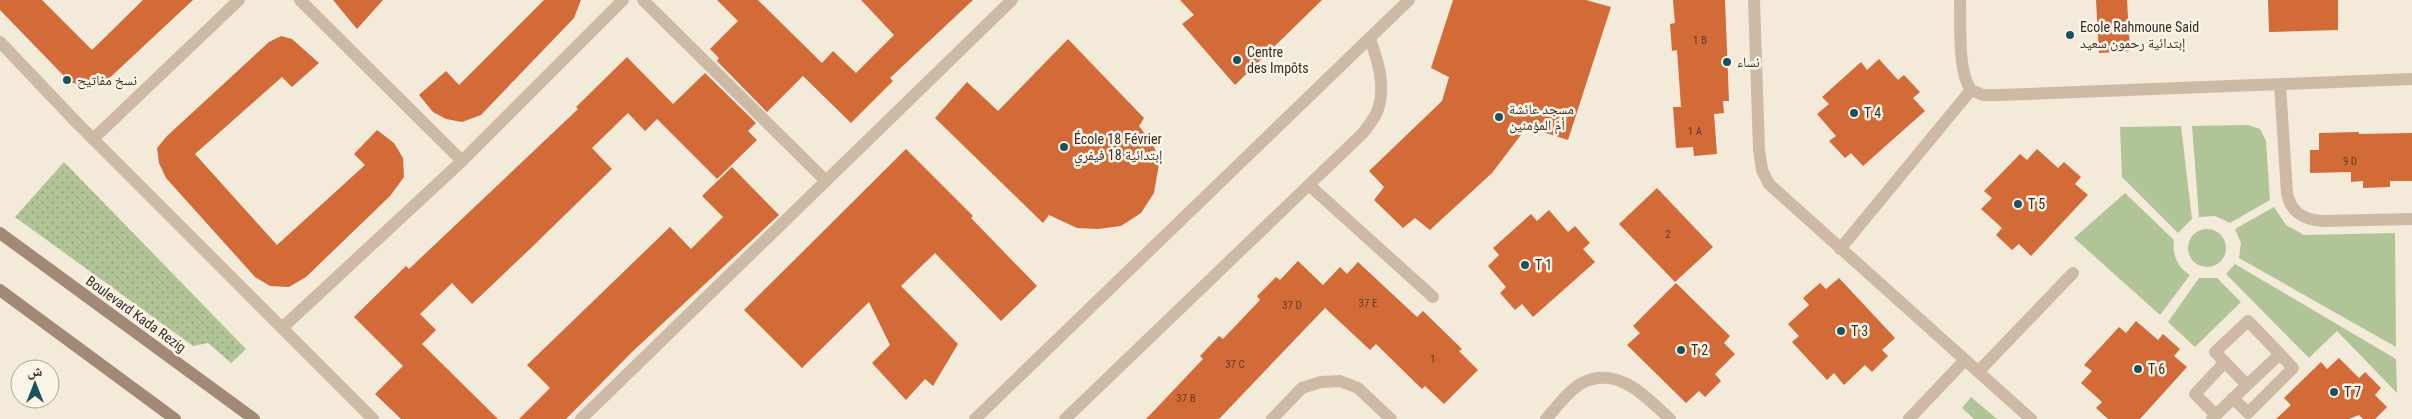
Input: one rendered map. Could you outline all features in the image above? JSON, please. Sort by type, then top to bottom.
[{"type":"main road","name":"Boulevard Kada Rezig","points":[[0,233],[254,419]]},
{"type":"main road","points":[[0,290],[175,419]]},
{"type":"street","points":[[93,139],[239,0]]},
{"type":"street","points":[[300,0],[462,161]]},
{"type":"street","points":[[282,328],[462,161],[623,0]]},
{"type":"street","points":[[643,0],[826,181]]},
{"type":"street","points":[[581,419],[1012,0]]},
{"type":"street","points":[[975,419],[1409,0]]},
{"type":"street","points":[[1754,0],[1759,150],[1762,170],[1768,184],[2031,419]]},
{"type":"street","points":[[1960,0],[1965,81],[1971,90],[1983,95],[2412,79]]},
{"type":"street","points":[[1065,419],[1363,133],[1378,110],[1381,87],[1379,64],[1370,38]]},
{"type":"street","points":[[0,42],[93,139],[373,419]]},
{"type":"street","points":[[2280,84],[2287,193],[2289,203],[2296,214],[2309,220],[2322,221],[2412,220]]},
{"type":"street","points":[[1840,249],[1971,90]]},
{"type":"street","points":[[1309,185],[1434,297]]},
{"type":"street","points":[[1978,372],[2073,274]]},
{"type":"street","points":[[2234,398],[2248,413],[2293,368],[2248,321],[2215,352],[2247,385]]},
{"type":"street","points":[[2226,362],[2195,394],[2214,417],[2280,354]]},
{"type":"street","points":[[1910,419],[1965,360]]},
{"type":"street","points":[[1546,419],[1582,384],[1605,378],[1630,384],[1670,419]]},
{"type":"street","points":[[1272,419],[1302,388],[1321,382],[1340,381],[1358,388],[1391,419]]},
{"type":"green space","points":[[2248,125],[2260,129],[2266,141],[2270,200],[2230,223],[2215,216],[2199,217],[2192,126]]},
{"type":"green space","points":[[2181,126],[2192,219],[2178,233],[2122,177],[2120,127]]},
{"type":"green space","points":[[64,162],[246,349],[231,363],[208,343],[193,346],[15,217]]},
{"type":"green space","points":[[2125,193],[2174,240],[2176,260],[2185,272],[2190,275],[2160,315],[2074,238]]},
{"type":"green space","points":[[2274,207],[2286,225],[2304,235],[2395,233],[2396,347],[2239,258],[2241,243],[2235,229]]},
{"type":"green space","points":[[2207,229],[2214,230],[2220,235],[2225,241],[2225,255],[2220,261],[2214,266],[2207,267],[2200,266],[2194,261],[2189,255],[2188,248],[2189,241],[2194,235],[2200,230]]},
{"type":"green space","points":[[2235,264],[2396,359],[2397,393],[2337,331],[2309,358],[2226,274]]},
{"type":"green space","points":[[2199,278],[2217,278],[2241,302],[2195,347],[2168,322]]},
{"type":"green space","points":[[1971,397],[1997,419],[1974,419],[1962,408]]},
{"type":"building","points":[[0,0],[42,0],[92,50],[143,0],[193,0],[102,85],[86,86],[73,83],[63,75],[0,10]]},
{"type":"building","points":[[333,0],[383,0],[357,29]]},
{"type":"building","points":[[544,0],[581,0],[574,18],[481,115],[462,122],[446,119],[433,112],[419,95],[446,71],[459,85]]},
{"type":"building","points":[[717,0],[758,0],[822,63],[833,51],[856,73],[894,35],[861,0],[973,0],[890,78],[893,81],[851,123],[803,76],[767,112],[717,61],[719,58],[710,49],[738,21]]},
{"type":"building","name":"Centre des Impôts","points":[[1180,0],[1322,0],[1235,85],[1182,24],[1194,15]]},
{"type":"building","name":"مسجد عائشة أمّ المؤمنين","points":[[1453,0],[1586,0],[1611,7],[1568,140],[1527,127],[1492,173],[1430,230],[1415,218],[1403,228],[1374,200],[1384,187],[1369,171],[1442,101],[1449,77],[1431,68]]},
{"type":"building","points":[[1673,0],[1725,0],[1729,101],[1723,101],[1724,113],[1714,114],[1717,154],[1694,156],[1693,147],[1676,148],[1673,107],[1681,107],[1677,50],[1672,51],[1670,24],[1675,23]]},
{"type":"building","points":[[2096,0],[2127,0],[2130,51],[2099,53]]},
{"type":"building","points":[[2268,0],[2338,0],[2338,30],[2269,32]]},
{"type":"building","points":[[281,36],[292,39],[319,63],[292,87],[282,77],[195,154],[277,245],[365,165],[354,154],[377,130],[394,143],[403,158],[404,177],[390,196],[306,277],[289,287],[270,286],[255,277],[166,178],[159,163],[157,148],[167,136],[269,42]]},
{"type":"building","points":[[1068,39],[1144,118],[1139,126],[1154,146],[1159,164],[1154,193],[1141,213],[1121,226],[1098,229],[1077,228],[1049,215],[1043,223],[935,118],[967,82],[998,111]]},
{"type":"building","points":[[627,57],[673,104],[705,73],[756,123],[748,131],[757,140],[717,179],[657,119],[645,131],[628,113],[592,148],[612,169],[531,248],[472,304],[452,283],[420,314],[436,330],[422,344],[498,419],[401,419],[375,394],[403,366],[354,317],[406,266],[409,269],[578,109],[576,107]]},
{"type":"building","name":"T 4","points":[[1879,59],[1898,80],[1904,75],[1920,92],[1913,98],[1925,111],[1863,166],[1851,153],[1845,158],[1829,141],[1836,136],[1817,114],[1829,104],[1822,97],[1861,62],[1867,70]]},
{"type":"building","points":[[2359,132],[2359,134],[2412,133],[2412,181],[2390,181],[2390,187],[2363,188],[2363,181],[2351,182],[2351,172],[2310,173],[2310,150],[2319,150],[2319,133]]},
{"type":"building","points":[[906,149],[973,216],[971,218],[1037,286],[1001,321],[935,253],[901,286],[958,344],[933,386],[925,379],[906,400],[872,363],[890,345],[869,302],[802,368],[744,310]]},
{"type":"building","name":"T 5","points":[[2037,149],[2058,168],[2064,162],[2081,177],[2075,184],[2088,195],[2031,256],[2019,244],[2012,250],[1996,235],[2002,228],[1981,209],[1992,198],[1984,191],[2020,154],[2027,160]]},
{"type":"building","points":[[732,167],[779,215],[632,352],[566,419],[519,419],[550,388],[527,365],[670,227],[691,249],[723,217],[702,196]]},
{"type":"building","points":[[1657,188],[1713,247],[1675,282],[1619,224]]},
{"type":"building","name":"T 1","points":[[1549,210],[1568,232],[1575,226],[1590,243],[1583,249],[1595,262],[1533,317],[1522,304],[1515,310],[1500,293],[1506,287],[1488,266],[1499,255],[1493,248],[1531,214],[1537,221]]},
{"type":"building","points":[[1298,261],[1323,285],[1340,267],[1347,274],[1358,262],[1417,317],[1423,311],[1462,349],[1459,351],[1478,370],[1444,404],[1425,386],[1422,389],[1376,344],[1370,350],[1325,308],[1219,419],[1146,419],[1203,359],[1200,356],[1219,336],[1223,339],[1260,300],[1257,296],[1276,277],[1280,280]]},
{"type":"building","name":"T 3","points":[[1839,278],[1895,338],[1882,350],[1888,356],[1872,372],[1865,365],[1844,385],[1834,373],[1827,380],[1792,342],[1799,336],[1788,324],[1809,305],[1803,298],[1820,283],[1826,289]]},
{"type":"building","name":"T 2","points":[[1676,283],[1730,336],[1724,343],[1735,354],[1715,374],[1721,381],[1705,397],[1699,391],[1686,403],[1627,345],[1640,333],[1633,326]]},
{"type":"building","name":"T 6","points":[[2136,321],[2158,340],[2163,334],[2180,349],[2174,356],[2187,367],[2140,419],[2108,419],[2096,408],[2102,402],[2081,383],[2092,371],[2084,365],[2119,327],[2126,333]]},
{"type":"building","name":"T 7","points":[[2339,358],[2359,378],[2365,372],[2381,388],[2375,395],[2387,407],[2375,419],[2363,419],[2359,415],[2349,419],[2276,419],[2291,405],[2284,398],[2321,362],[2327,369]]},
{"type":"place","name":"Ecole Rahmoune Said إبتدائية رحمون سعيد","points":[[2070,35]]},
{"type":"place","name":"Centre des Impôts","points":[[1237,60]]},
{"type":"place","name":"نساء","points":[[1727,62]]},
{"type":"place","name":"نسخ مفاتيح","points":[[67,80]]},
{"type":"place","name":"T 4","points":[[1854,113]]},
{"type":"place","name":"مسجد عائشة أمّ المؤمنين","points":[[1499,117]]},
{"type":"place","name":"École 18 Février إبتدائية 18 فيفري","points":[[1064,147]]},
{"type":"place","name":"T 5","points":[[2018,204]]},
{"type":"place","name":"T 1","points":[[1525,265]]},
{"type":"place","name":"T 3","points":[[1841,331]]},
{"type":"place","name":"T 2","points":[[1681,350]]},
{"type":"place","name":"T 6","points":[[2138,369]]},
{"type":"place","name":"T 7","points":[[2334,392]]}]
